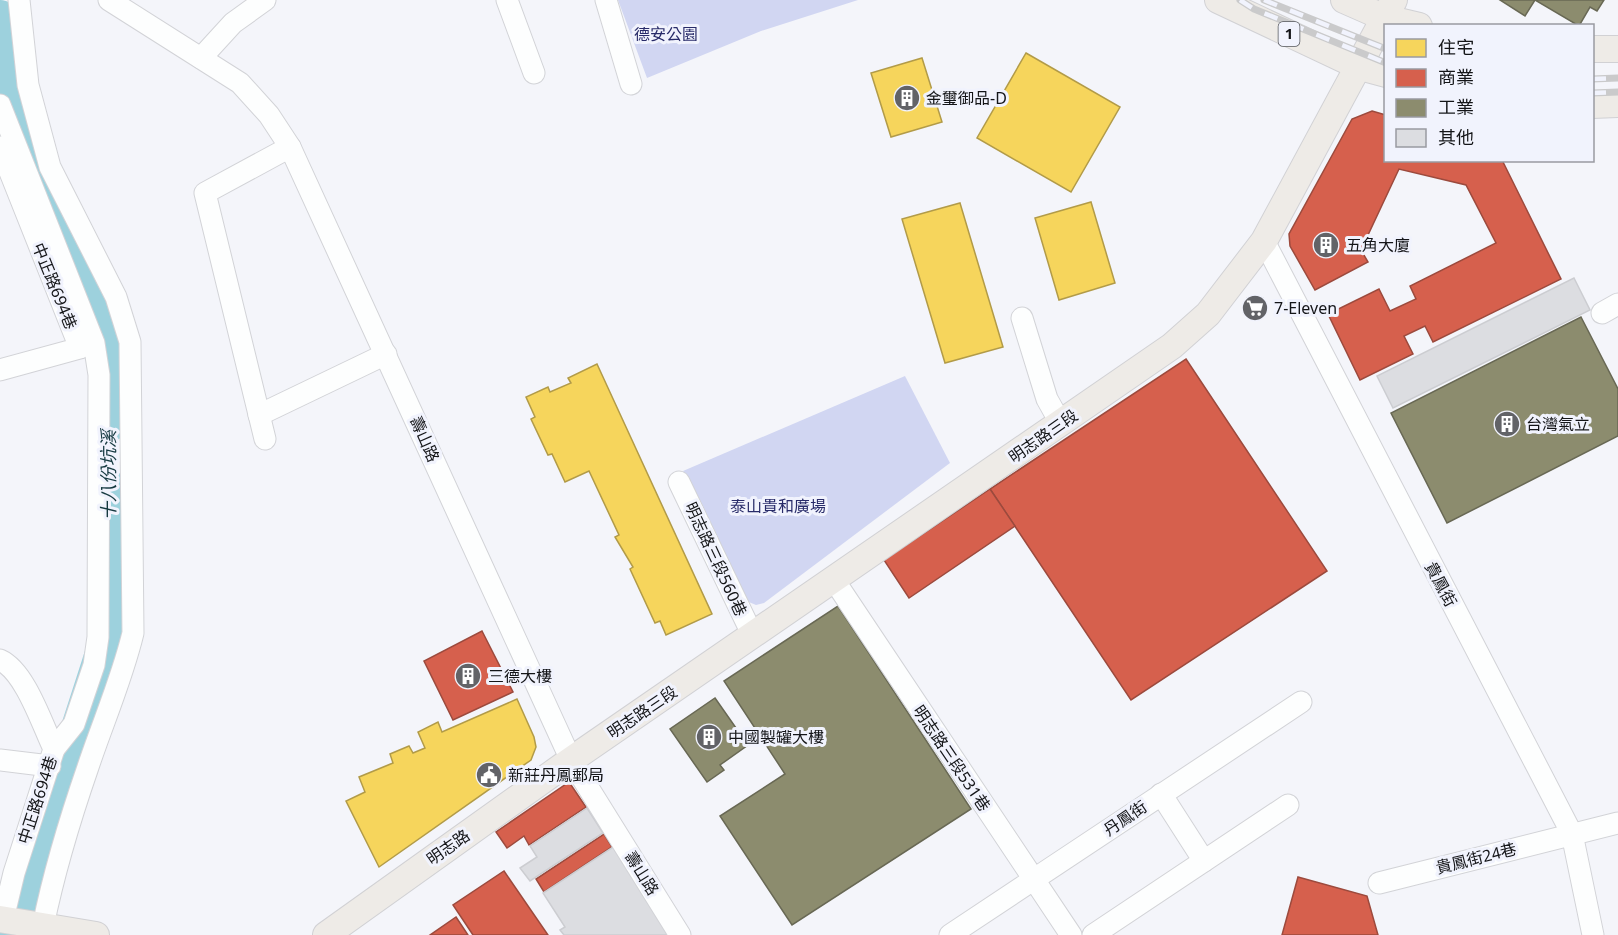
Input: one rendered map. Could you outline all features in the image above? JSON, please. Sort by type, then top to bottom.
[{"type":"main road","name":"1","points":[[1218,0],[1360,67],[1384,73]]},
{"type":"main road","points":[[1344,0],[1390,9],[1416,24]]},
{"type":"main road","name":"明志路三段","points":[[571,760],[1061,424],[1172,346],[1208,314],[1264,241],[1390,9]]},
{"type":"main road","points":[[1594,49],[1618,49]]},
{"type":"main road","points":[[1594,105],[1618,104]]},
{"type":"main road","name":"明志路","points":[[326,935],[571,760]]},
{"type":"main road","points":[[358,935],[367,905]]},
{"type":"main road","points":[[2,919],[96,935]]},
{"type":"street","points":[[19,0],[28,85],[50,167],[116,297],[130,342],[132,417],[133,633],[125,666],[88,767],[57,868],[43,926]]},
{"type":"street","name":"壽山路","points":[[109,0],[240,83],[269,115],[290,147],[571,760],[680,935]]},
{"type":"street","points":[[201,58],[233,23],[265,0]]},
{"type":"street","points":[[507,0],[534,73]]},
{"type":"street","points":[[606,0],[631,84]]},
{"type":"street","points":[[0,105],[90,333],[99,375],[98,637],[94,665],[74,724],[52,757],[0,760]]},
{"type":"street","name":"中正路694巷","points":[[0,147],[80,348],[0,370]]},
{"type":"street","points":[[265,439],[205,193],[290,147]]},
{"type":"street","name":"貴鳳街","points":[[1264,241],[1572,834],[1593,935]]},
{"type":"street","points":[[1022,318],[1047,399],[1061,424]]},
{"type":"street","points":[[259,415],[386,354]]},
{"type":"street","name":"明志路三段560巷","points":[[679,482],[753,636]]},
{"type":"street","name":"明志路三段531巷","points":[[834,580],[1071,935]]},
{"type":"street","name":"中正路694巷","points":[[0,660],[9,664],[20,678],[52,757],[21,851],[2,919]]},
{"type":"street","name":"丹鳳街","points":[[950,935],[1301,702]]},
{"type":"street","points":[[1161,794],[1204,861]]},
{"type":"street","points":[[1093,935],[1288,805]]},
{"type":"street","name":"貴鳳街24巷","points":[[1379,883],[1618,823]]},
{"type":"green space","name":"德安公園","points":[[618,0],[858,0],[761,31],[647,78]]},
{"type":"green space","name":"泰山貴和廣場","points":[[905,376],[950,463],[764,603],[756,605],[744,600],[683,471]]},
{"type":"building: 住宅","points":[[1026,53],[1120,107],[1071,192],[977,138]]},
{"type":"building: 住宅","name":"金璽御品-D","points":[[922,58],[942,122],[891,137],[871,73]]},
{"type":"building: 住宅","points":[[1091,202],[1115,283],[1059,300],[1035,218]]},
{"type":"building: 住宅","points":[[960,203],[1003,347],[945,363],[902,219]]},
{"type":"building: 住宅","points":[[597,364],[712,614],[666,635],[660,621],[655,623],[630,569],[633,567],[615,537],[619,535],[589,471],[565,482],[552,454],[548,455],[531,419],[535,417],[526,397],[548,387],[550,392],[571,383],[568,378]]},
{"type":"building: 住宅","points":[[517,699],[534,737],[536,747],[531,760],[379,867],[346,801],[365,792],[359,777],[393,763],[390,754],[409,746],[413,753],[425,748],[418,732],[438,722],[442,732]]},
{"type":"building: 商業","name":"五角大廈","points":[[1372,111],[1384,114],[1384,162],[1503,162],[1561,279],[1433,342],[1425,326],[1404,336],[1413,354],[1360,380],[1328,314],[1379,289],[1390,311],[1416,299],[1410,286],[1496,243],[1466,185],[1399,169],[1361,250],[1368,262],[1315,290],[1290,246],[1289,234],[1352,119]]},
{"type":"building: 商業","points":[[1186,359],[1327,571],[1131,700],[990,489]]},
{"type":"building: 商業","points":[[990,489],[1015,526],[909,598],[884,560]]},
{"type":"building: 商業","name":"三德大樓","points":[[482,631],[513,692],[453,720],[424,661]]},
{"type":"building: 商業","points":[[569,782],[586,807],[529,845],[524,836],[507,848],[496,832]]},
{"type":"building: 商業","points":[[604,834],[612,847],[544,892],[536,879]]},
{"type":"building: 商業","points":[[504,871],[548,935],[473,935],[453,905]]},
{"type":"building: 商業","points":[[1298,877],[1367,896],[1378,935],[1282,935]]},
{"type":"building: 商業","points":[[456,917],[468,935],[430,935]]},
{"type":"building: 工業","points":[[1500,0],[1535,0],[1525,16]]},
{"type":"building: 工業","points":[[1535,0],[1604,0],[1597,11],[1590,7],[1580,24],[1576,24]]},
{"type":"building: 工業","name":"台灣氣立","points":[[1581,317],[1618,389],[1618,436],[1447,523],[1391,413]]},
{"type":"building: 工業","points":[[838,606],[971,809],[792,925],[720,816],[785,774],[724,681]]},
{"type":"building: 工業","name":"中國製罐大樓","points":[[715,698],[748,745],[720,765],[724,770],[707,782],[670,729]]},
{"type":"building: 其他","points":[[1574,278],[1590,310],[1393,408],[1377,376]]},
{"type":"building: 其他","points":[[587,808],[603,833],[530,881],[520,868],[537,857],[530,846]]},
{"type":"building: 其他","points":[[613,847],[670,935],[564,935],[560,930],[565,927],[543,893]]},
{"type":"waterway","name":"十八份坑溪","points":[[0,19],[31,149],[110,337],[109,423]]},
{"type":"waterway","name":"十八份坑溪","points":[[15,935],[29,870],[60,790],[109,638],[109,489]]},
{"type":"railway","points":[[1240,0],[1254,9],[1384,62]]},
{"type":"railway","points":[[1264,0],[1384,48]]},
{"type":"railway","points":[[1594,79],[1618,78]]},
{"type":"railway","points":[[1594,93],[1618,92]]},
{"type":"place","name":"金璽御品-D","points":[[907,98]]},
{"type":"place","name":"五角大廈","points":[[1326,245]]},
{"type":"place","name":"7-Eleven","points":[[1255,308]]},
{"type":"place","name":"台灣氣立","points":[[1507,424]]},
{"type":"place","name":"三德大樓","points":[[468,676]]},
{"type":"place","name":"中國製罐大樓","points":[[709,737]]},
{"type":"place","name":"新莊丹鳳郵局","points":[[489,775]]}]
